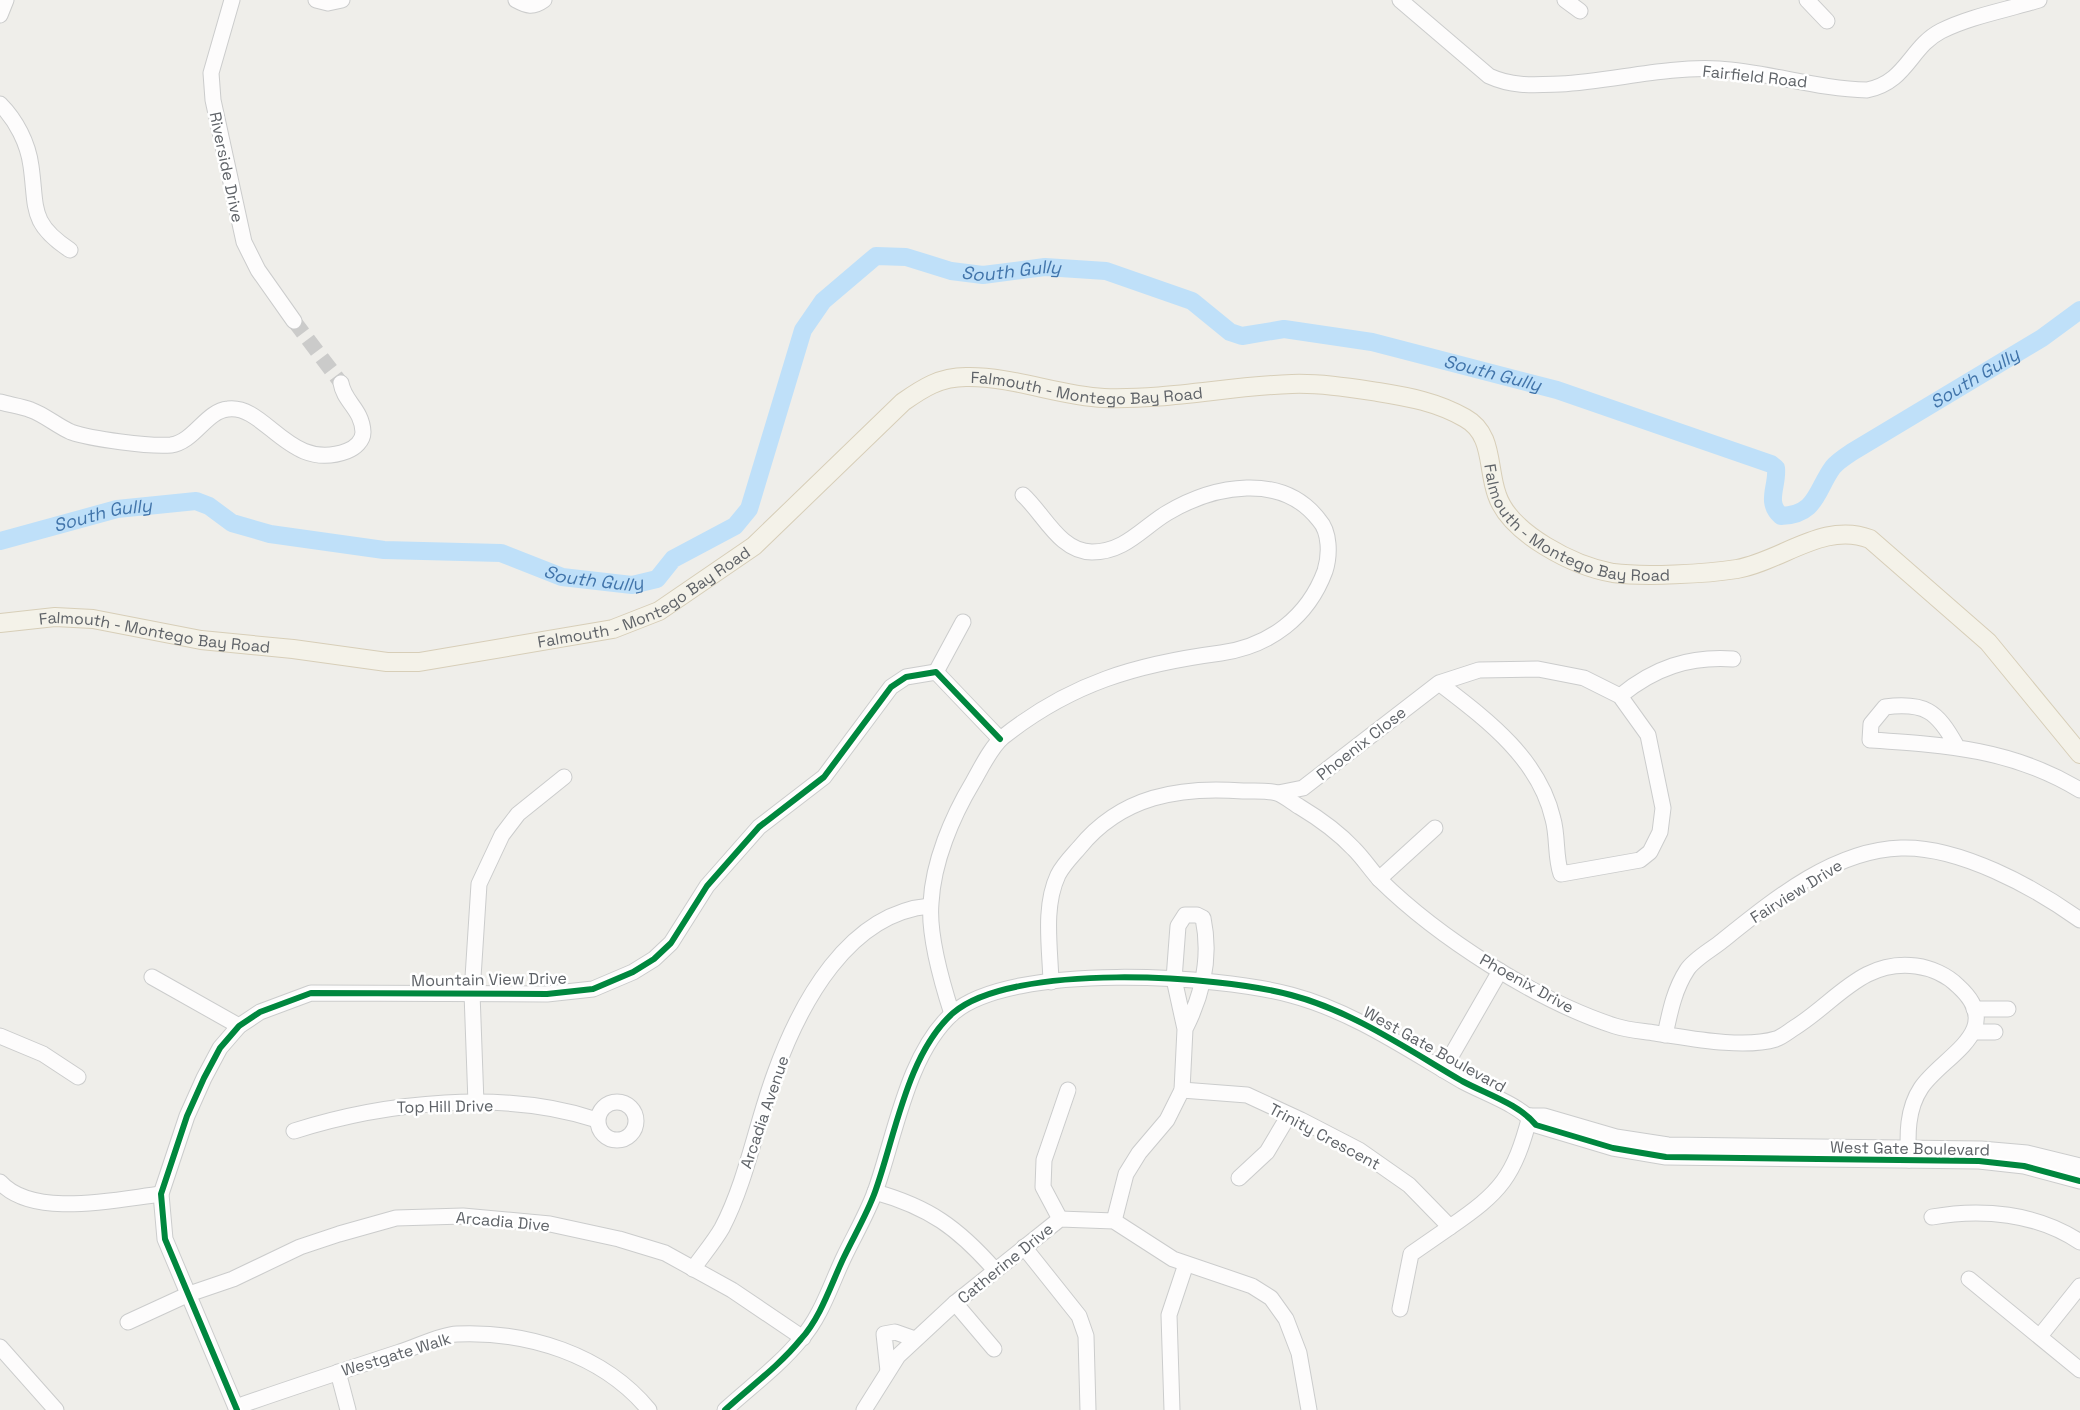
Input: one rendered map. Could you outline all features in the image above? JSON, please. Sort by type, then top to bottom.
[{"type":"main road","name":"Falmouth - Montego Bay Road","points":[[0,623],[55,617],[93,619],[201,640],[293,649],[387,662],[419,662],[613,629],[659,611],[754,546],[903,402],[930,383],[965,377],[988,378],[1073,395],[1154,399],[1247,387],[1296,384],[1407,396],[1436,403],[1468,420],[1479,430],[1487,445],[1496,493],[1503,510],[1515,525],[1563,556],[1595,568],[1630,574],[1737,569],[1830,535],[1857,534],[1870,539],[1988,642],[2080,754]]},
{"type":"street","points":[[0,15],[6,0]]},
{"type":"street","name":"Riverside Drive","points":[[232,0],[211,73],[213,100],[244,242],[258,270],[294,321]]},
{"type":"street","points":[[316,0],[328,3],[342,0]]},
{"type":"street","points":[[516,0],[527,6],[536,5],[544,0]]},
{"type":"street","name":"Fairfield Road","points":[[1400,0],[1489,76],[1503,82],[1523,86],[1595,82],[1683,69],[1719,69],[1867,90],[1888,84],[1924,43],[1940,32],[2039,0]]},
{"type":"street","points":[[1564,0],[1580,11]]},
{"type":"street","points":[[1806,0],[1827,21]]},
{"type":"street","points":[[0,104],[11,115],[24,141],[31,166],[34,208],[41,224],[55,240],[70,250]]},
{"type":"street","points":[[0,402],[32,410],[56,424],[89,436],[172,445],[186,440],[215,415],[227,409],[242,410],[299,449],[330,457],[355,448],[363,434],[360,413],[340,383]]},
{"type":"street","points":[[952,1014],[940,977],[930,906],[934,879],[959,806],[1000,739],[1045,708],[1101,679],[1144,665],[1232,651],[1270,639],[1296,619],[1318,591],[1328,562],[1326,528],[1308,506],[1287,494],[1253,487],[1220,491],[1168,513],[1127,544],[1091,552],[1072,546],[1060,537],[1023,495]]},
{"type":"street","points":[[963,622],[936,672],[1000,739]]},
{"type":"street","points":[[1620,696],[1638,681],[1659,669],[1685,661],[1711,657],[1733,659]]},
{"type":"street","name":"Phoenix Close","points":[[1278,793],[1303,788],[1439,683],[1479,670],[1538,669],[1584,678],[1620,696],[1648,735],[1663,808],[1660,832],[1650,852],[1640,860],[1564,875],[1560,872],[1554,819],[1543,789],[1531,769],[1498,731],[1439,683]]},
{"type":"street","name":"Mountain View Drive","points":[[236,1409],[165,1239],[161,1194],[187,1116],[204,1078],[220,1048],[239,1026],[260,1012],[311,993],[547,994],[593,989],[633,972],[654,959],[670,943],[691,908],[723,866],[759,827],[824,777],[891,687],[906,677],[936,672]]},
{"type":"street","points":[[1956,745],[1943,722],[1932,712],[1918,707],[1885,706],[1871,724],[1870,740],[1956,745],[1997,754],[2036,766],[2080,790]]},
{"type":"street","points":[[476,1103],[472,993],[479,884],[502,835],[518,814],[564,777]]},
{"type":"street","name":"Phoenix Drive","points":[[1051,982],[1049,903],[1058,873],[1095,827],[1129,807],[1168,792],[1208,788],[1278,793],[1324,822],[1353,848],[1379,879],[1433,926],[1500,971],[1593,1018],[1618,1027],[1665,1035],[1749,1042],[1777,1038],[1802,1023],[1872,969],[1900,964],[1929,968],[1956,984],[1970,998],[1974,1009]]},
{"type":"street","points":[[1379,879],[1435,828]]},
{"type":"street","name":"Fairview Drive","points":[[1665,1035],[1673,997],[1688,968],[1762,909],[1814,877],[1852,857],[1869,852],[1903,848],[1944,854],[1990,869],[2040,894],[2080,920]]},
{"type":"street","name":"Arcadia Avenue","points":[[693,1269],[722,1228],[749,1158],[775,1073],[806,1006],[828,970],[853,942],[881,921],[911,908],[930,906]]},
{"type":"street","points":[[1114,1221],[1126,1174],[1139,1153],[1167,1120],[1182,1090],[1185,1029],[1174,979],[1178,926],[1185,915],[1197,915],[1203,918],[1205,928],[1204,981],[1198,1003],[1185,1029]]},
{"type":"street","points":[[1443,1070],[1500,971]]},
{"type":"street","points":[[152,977],[239,1026]]},
{"type":"street","name":"West Gate Boulevard","points":[[725,1410],[803,1338],[819,1310],[875,1192],[918,1065],[935,1035],[952,1014],[996,991],[1051,982],[1174,979],[1204,981],[1292,995],[1358,1020],[1443,1070],[1530,1116],[1536,1125],[1613,1148],[1666,1157],[2027,1153],[2080,1166]]},
{"type":"street","points":[[1908,1153],[1908,1127],[1912,1105],[1922,1086],[1967,1042],[1974,1032],[1974,1009],[2008,1009]]},
{"type":"street","points":[[1974,1032],[1995,1032]]},
{"type":"street","points":[[0,1036],[42,1054],[78,1077]]},
{"type":"street","points":[[1060,1219],[1043,1187],[1044,1160],[1068,1090]]},
{"type":"street","name":"Trinity Crescent","points":[[1182,1090],[1248,1095],[1359,1150],[1409,1185],[1450,1227]]},
{"type":"street","name":"Top Hill Drive","points":[[294,1131],[341,1116],[399,1105],[476,1103],[566,1109],[597,1120]]},
{"type":"street","points":[[1239,1178],[1268,1152],[1289,1115]]},
{"type":"street","points":[[1400,1309],[1411,1254],[1485,1203],[1500,1187],[1518,1155],[1530,1116]]},
{"type":"street","name":"West Gate Boulevard","points":[[1908,1153],[2024,1166],[2080,1181]]},
{"type":"street","points":[[0,1182],[34,1199],[75,1205],[161,1194]]},
{"type":"street","points":[[875,1192],[909,1202],[943,1219],[995,1270]]},
{"type":"street","points":[[1932,1217],[1955,1213],[1991,1212],[2025,1218],[2080,1242]]},
{"type":"street","name":"Arcadia Dive","points":[[128,1322],[189,1294],[233,1279],[300,1247],[396,1218],[463,1216],[550,1224],[619,1239],[665,1253],[732,1290],[803,1338]]},
{"type":"street","name":"Catherine Drive","points":[[864,1410],[898,1356],[915,1339],[955,1303],[1060,1219],[1114,1221],[1186,1264],[1252,1286],[1271,1298],[1286,1319],[1299,1353],[1310,1410]]},
{"type":"street","points":[[1024,1247],[1079,1316],[1086,1336],[1088,1410]]},
{"type":"street","points":[[1172,1410],[1169,1315],[1186,1264]]},
{"type":"street","points":[[1969,1279],[2080,1370]]},
{"type":"street","points":[[2040,1336],[2080,1286]]},
{"type":"street","points":[[955,1303],[994,1349]]},
{"type":"street","points":[[888,1371],[884,1334],[895,1332],[915,1339]]},
{"type":"street","name":"Westgate Walk","points":[[236,1409],[338,1372],[454,1334],[508,1337],[557,1347],[601,1367],[639,1397],[649,1410]]},
{"type":"street","points":[[0,1347],[56,1410]]},
{"type":"street","points":[[338,1372],[348,1410]]},
{"type":"waterway","name":"South Gully","points":[[0,541],[117,509],[196,501],[209,506],[232,523],[270,534],[384,550],[501,553],[562,577],[632,585],[657,579],[673,559],[735,526],[749,509],[803,330],[823,301],[876,256],[906,257],[951,271],[983,275],[1045,267],[1106,271],[1192,301],[1230,332],[1242,336],[1284,329],[1372,342],[1557,390],[1771,464],[1776,468],[1774,505],[1781,516],[1793,515],[1809,506],[1833,467],[1845,457],[2042,338],[2080,310]]},
{"type":"tunnel","points":[[294,321],[341,383]]},
{"type":"cycle path","points":[[237,1410],[165,1239],[161,1194],[187,1116],[204,1078],[220,1048],[239,1026],[260,1012],[311,993],[547,994],[593,989],[633,972],[654,959],[671,943],[707,886],[759,827],[824,777],[891,687],[906,677],[936,672],[1000,739]]},
{"type":"cycle path","points":[[725,1410],[783,1358],[814,1321],[872,1200],[913,1073],[937,1030],[953,1013],[981,997],[1020,986],[1117,977],[1168,978],[1216,982],[1291,995],[1336,1011],[1379,1032],[1462,1081],[1511,1105],[1536,1125],[1613,1148],[1666,1157],[1979,1161],[2024,1166],[2080,1181]]}]
